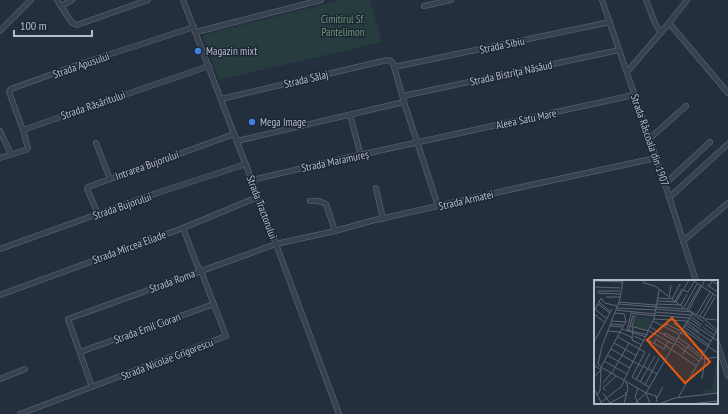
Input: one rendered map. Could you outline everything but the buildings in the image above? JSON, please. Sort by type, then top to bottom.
[{"type":"street","points":[[0,31],[31,0]]},
{"type":"street","points":[[57,0],[72,23],[77,25],[148,0]]},
{"type":"street","points":[[61,6],[72,0]]},
{"type":"street","name":"Strada Tractorului","points":[[184,0],[338,414]]},
{"type":"street","name":"Strada Apusului","points":[[23,130],[10,91],[80,64],[195,29],[321,0]]},
{"type":"street","points":[[424,6],[451,0]]},
{"type":"street","name":"Strada Răscoala din 1907","points":[[602,0],[696,280]]},
{"type":"street","points":[[646,0],[661,34]]},
{"type":"street","points":[[627,72],[661,34],[687,0]]},
{"type":"street","name":"Strada Sibiu","points":[[394,66],[610,22]]},
{"type":"street","points":[[669,23],[728,93]]},
{"type":"street","name":"Strada Bistrița Năsăud","points":[[403,96],[619,50]]},
{"type":"street","name":"Strada Sălaj","points":[[221,99],[387,60],[391,60],[394,66]]},
{"type":"street","name":"Strada Răsăritului","points":[[23,130],[209,66]]},
{"type":"street","points":[[394,66],[404,102],[438,206]]},
{"type":"street","name":"Aleea Satu Mare","points":[[418,143],[634,94]]},
{"type":"street","points":[[237,141],[404,102]]},
{"type":"street","points":[[649,139],[686,106]]},
{"type":"street","points":[[350,115],[361,156]]},
{"type":"street","points":[[0,158],[26,150],[28,148],[23,130]]},
{"type":"street","points":[[0,131],[11,154]]},
{"type":"street","name":"Intrarea Bujorului","points":[[98,214],[87,188],[234,134]]},
{"type":"street","points":[[664,184],[710,142]]},
{"type":"street","points":[[96,143],[110,179]]},
{"type":"street","name":"Strada Maramureș","points":[[252,180],[336,160],[418,143]]},
{"type":"street","points":[[669,197],[728,144]]},
{"type":"street","name":"Strada Armatei","points":[[276,244],[335,232],[383,219],[526,186],[656,158]]},
{"type":"street","name":"Strada Bujorului","points":[[0,249],[157,193],[246,164]]},
{"type":"street","points":[[376,188],[383,219]]},
{"type":"street","name":"Strada Mircea Eliade","points":[[0,295],[183,228],[258,197]]},
{"type":"street","points":[[310,201],[314,200],[326,204],[335,232]]},
{"type":"street","points":[[683,242],[728,204]]},
{"type":"street","name":"Strada Nicolae Grigorescu","points":[[20,414],[226,336],[183,228]]},
{"type":"street","name":"Strada Roma","points":[[80,352],[68,319],[276,244]]},
{"type":"street","name":"Strada Emil Cioran","points":[[80,352],[214,304]]},
{"type":"street","points":[[718,346],[728,376]]},
{"type":"street","points":[[80,352],[92,387]]},
{"type":"street","points":[[0,379],[25,369]]},
{"type":"green space","name":"Cimitirul Sf. Pantelimon","points":[[341,0],[370,0],[382,42],[219,80],[202,35]]},
{"type":"place","name":"Magazin mixt","points":[[198,51]]},
{"type":"place","name":"Mega Image","points":[[252,122]]}]
